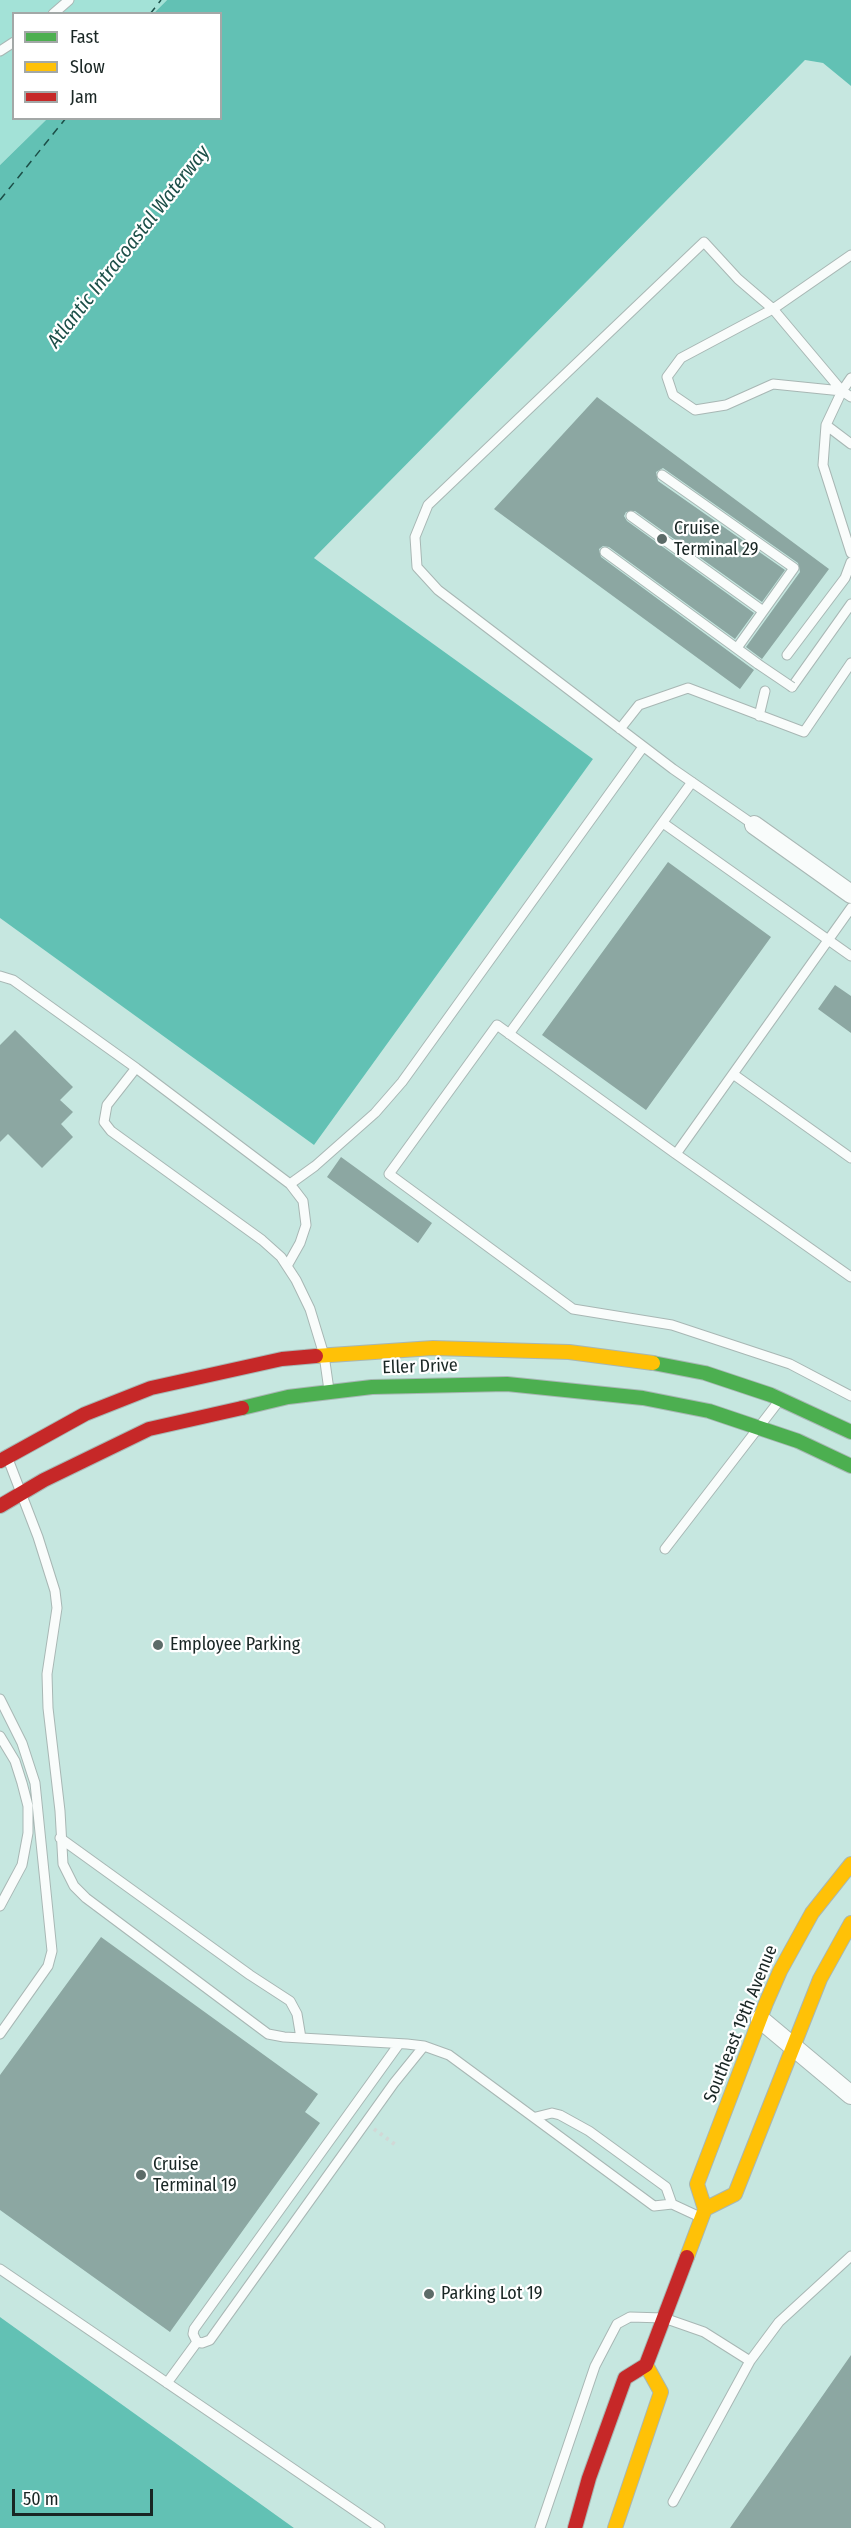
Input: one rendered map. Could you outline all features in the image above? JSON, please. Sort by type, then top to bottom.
[{"type":"street","points":[[754,825],[851,894]]},
{"type":"street","name":"Eller Drive","points":[[4,1459],[85,1414],[151,1388],[282,1359],[433,1348],[569,1352],[638,1360],[705,1373],[780,1399],[851,1432]]},
{"type":"street","name":"Eller Drive","points":[[0,1506],[44,1480],[149,1429],[288,1397],[372,1387],[507,1384],[576,1389],[677,1404],[709,1411],[759,1427],[798,1441],[851,1466]]},
{"type":"street","name":"Southeast 19th Avenue","points":[[704,2214],[697,2184],[780,1971],[812,1913],[851,1864]]},
{"type":"street","points":[[575,2528],[589,2478],[626,2378],[646,2365],[704,2214],[735,2194],[820,1979],[851,1923]]},
{"type":"street","points":[[760,2019],[851,2095]]},
{"type":"street","points":[[615,2528],[661,2392],[646,2365]]},
{"type":"lane","points":[[55,12],[69,0]]},
{"type":"lane","points":[[754,825],[643,747],[438,590],[417,567],[415,537],[428,505],[704,242],[738,279],[773,309],[842,391],[851,397]]},
{"type":"lane","points":[[842,391],[773,384],[726,405],[695,410],[673,395],[667,377],[681,358],[773,309],[851,255]]},
{"type":"lane","points":[[851,378],[842,391],[826,425],[823,465],[851,553]]},
{"type":"lane","points":[[826,425],[851,444]]},
{"type":"lane","points":[[662,475],[794,568],[737,648]]},
{"type":"lane","points":[[631,516],[763,611]]},
{"type":"lane","points":[[605,552],[792,687],[851,603]]},
{"type":"lane","points":[[788,655],[848,580],[851,562]]},
{"type":"lane","points":[[620,729],[639,705],[688,688],[804,732],[851,663]]},
{"type":"lane","points":[[759,716],[765,691]]},
{"type":"lane","points":[[290,1184],[315,1166],[375,1113],[402,1082],[643,747]]},
{"type":"lane","points":[[509,1034],[692,782]]},
{"type":"lane","points":[[663,823],[851,956]]},
{"type":"lane","points":[[676,1154],[851,908]]},
{"type":"lane","points":[[0,976],[13,980],[136,1068],[290,1184],[303,1201],[306,1225],[300,1243],[287,1266]]},
{"type":"lane","points":[[851,1277],[497,1025],[389,1174],[573,1310],[672,1325],[790,1364],[851,1396]]},
{"type":"lane","points":[[136,1068],[106,1105],[104,1122],[111,1131],[262,1240],[287,1266],[310,1309],[324,1355],[330,1392]]},
{"type":"lane","points":[[733,1074],[851,1158]]},
{"type":"lane","points":[[665,1549],[780,1399]]},
{"type":"lane","points":[[4,1459],[21,1493],[55,1591],[57,1608],[47,1674],[51,1744],[60,1811],[60,1838],[66,1875],[86,1898],[268,2034],[424,2046],[449,2055],[654,2206],[672,2204],[704,2214]]},
{"type":"lane","points":[[0,1699],[22,1743],[34,1783],[52,1951],[48,1966],[0,2034]]},
{"type":"lane","points":[[0,1736],[15,1761],[28,1806],[28,1833],[22,1865],[0,1906]]},
{"type":"lane","points":[[60,1838],[242,1970],[290,2001],[297,2014],[300,2038]]},
{"type":"lane","points":[[197,2342],[193,2334],[194,2329],[399,2044]]},
{"type":"lane","points":[[197,2342],[210,2340],[394,2083],[424,2046]]},
{"type":"lane","points":[[536,2117],[552,2113],[581,2126],[666,2187],[672,2204]]},
{"type":"lane","points":[[673,2502],[750,2361],[779,2322],[851,2256]]},
{"type":"lane","points":[[0,2269],[380,2528]]},
{"type":"lane","points":[[540,2528],[595,2366],[617,2324],[630,2317],[664,2318],[711,2335],[750,2361]]},
{"type":"lane","points":[[167,2383],[197,2342]]},
{"type":"path","points":[[369,2125],[397,2146]]},
{"type":"shaded area","points":[[805,60],[823,63],[851,86],[851,2528],[294,2528],[0,2317],[0,918],[314,1145],[593,759],[314,558]]},
{"type":"green space","points":[[0,0],[167,0],[155,12],[12,12],[12,120],[46,120],[0,165]]},
{"type":"water","name":"Atlantic Intracoastal Waterway","points":[[167,0],[851,0],[851,86],[823,63],[805,60],[314,558],[593,759],[314,1145],[0,918],[0,165],[46,120],[222,120],[222,12],[155,12]]},
{"type":"water","points":[[0,2317],[294,2528],[0,2528]]},
{"type":"building","name":"Cruise Terminal 29","points":[[597,397],[829,569],[762,659],[746,647],[800,572],[798,563],[663,468],[656,472],[658,481],[785,570],[762,602],[635,511],[626,512],[624,516],[627,521],[754,613],[735,639],[609,547],[603,546],[599,549],[601,557],[754,670],[740,689],[494,509]]},
{"type":"building","points":[[668,862],[771,937],[646,1110],[542,1035]]},
{"type":"building","points":[[835,985],[851,996],[851,1033],[818,1009]]},
{"type":"building","points":[[15,1030],[73,1087],[60,1100],[73,1112],[61,1124],[73,1137],[42,1168],[8,1134],[0,1142],[0,1045]]},
{"type":"building","points":[[341,1157],[432,1223],[418,1243],[327,1177]]},
{"type":"building","name":"Cruise Terminal 19","points":[[101,1937],[318,2094],[305,2112],[320,2123],[170,2332],[0,2210],[0,2075]]},
{"type":"building","points":[[851,2355],[851,2528],[730,2528]]},
{"type":"ferry route","points":[[152,12],[161,0]]},
{"type":"ferry route","points":[[0,200],[64,120]]},
{"type":"traffic: fast","points":[[653,1363],[705,1373],[771,1395],[851,1432]]},
{"type":"traffic: fast","points":[[242,1408],[288,1397],[372,1387],[507,1384],[643,1398],[709,1411],[798,1441],[851,1466]]},
{"type":"traffic: slow","points":[[316,1356],[433,1348],[569,1352],[653,1363]]},
{"type":"traffic: slow","points":[[687,2257],[705,2209],[697,2184],[766,2003],[780,1971],[812,1913],[851,1864]]},
{"type":"traffic: slow","points":[[705,2209],[735,2194],[820,1979],[851,1923]]},
{"type":"traffic: slow","points":[[615,2528],[661,2392],[646,2365]]},
{"type":"traffic: jam","points":[[0,1461],[85,1414],[151,1388],[282,1359],[316,1356]]},
{"type":"traffic: jam","points":[[0,1506],[44,1480],[149,1429],[242,1408]]},
{"type":"traffic: jam","points":[[575,2528],[589,2478],[625,2378],[646,2365],[687,2257]]},
{"type":"place","name":"Cruise Terminal 29","points":[[662,539]]},
{"type":"place","name":"Employee Parking","points":[[158,1645]]},
{"type":"place","name":"Cruise Terminal 19","points":[[141,2175]]},
{"type":"place","name":"Parking Lot 19","points":[[429,2294]]}]
